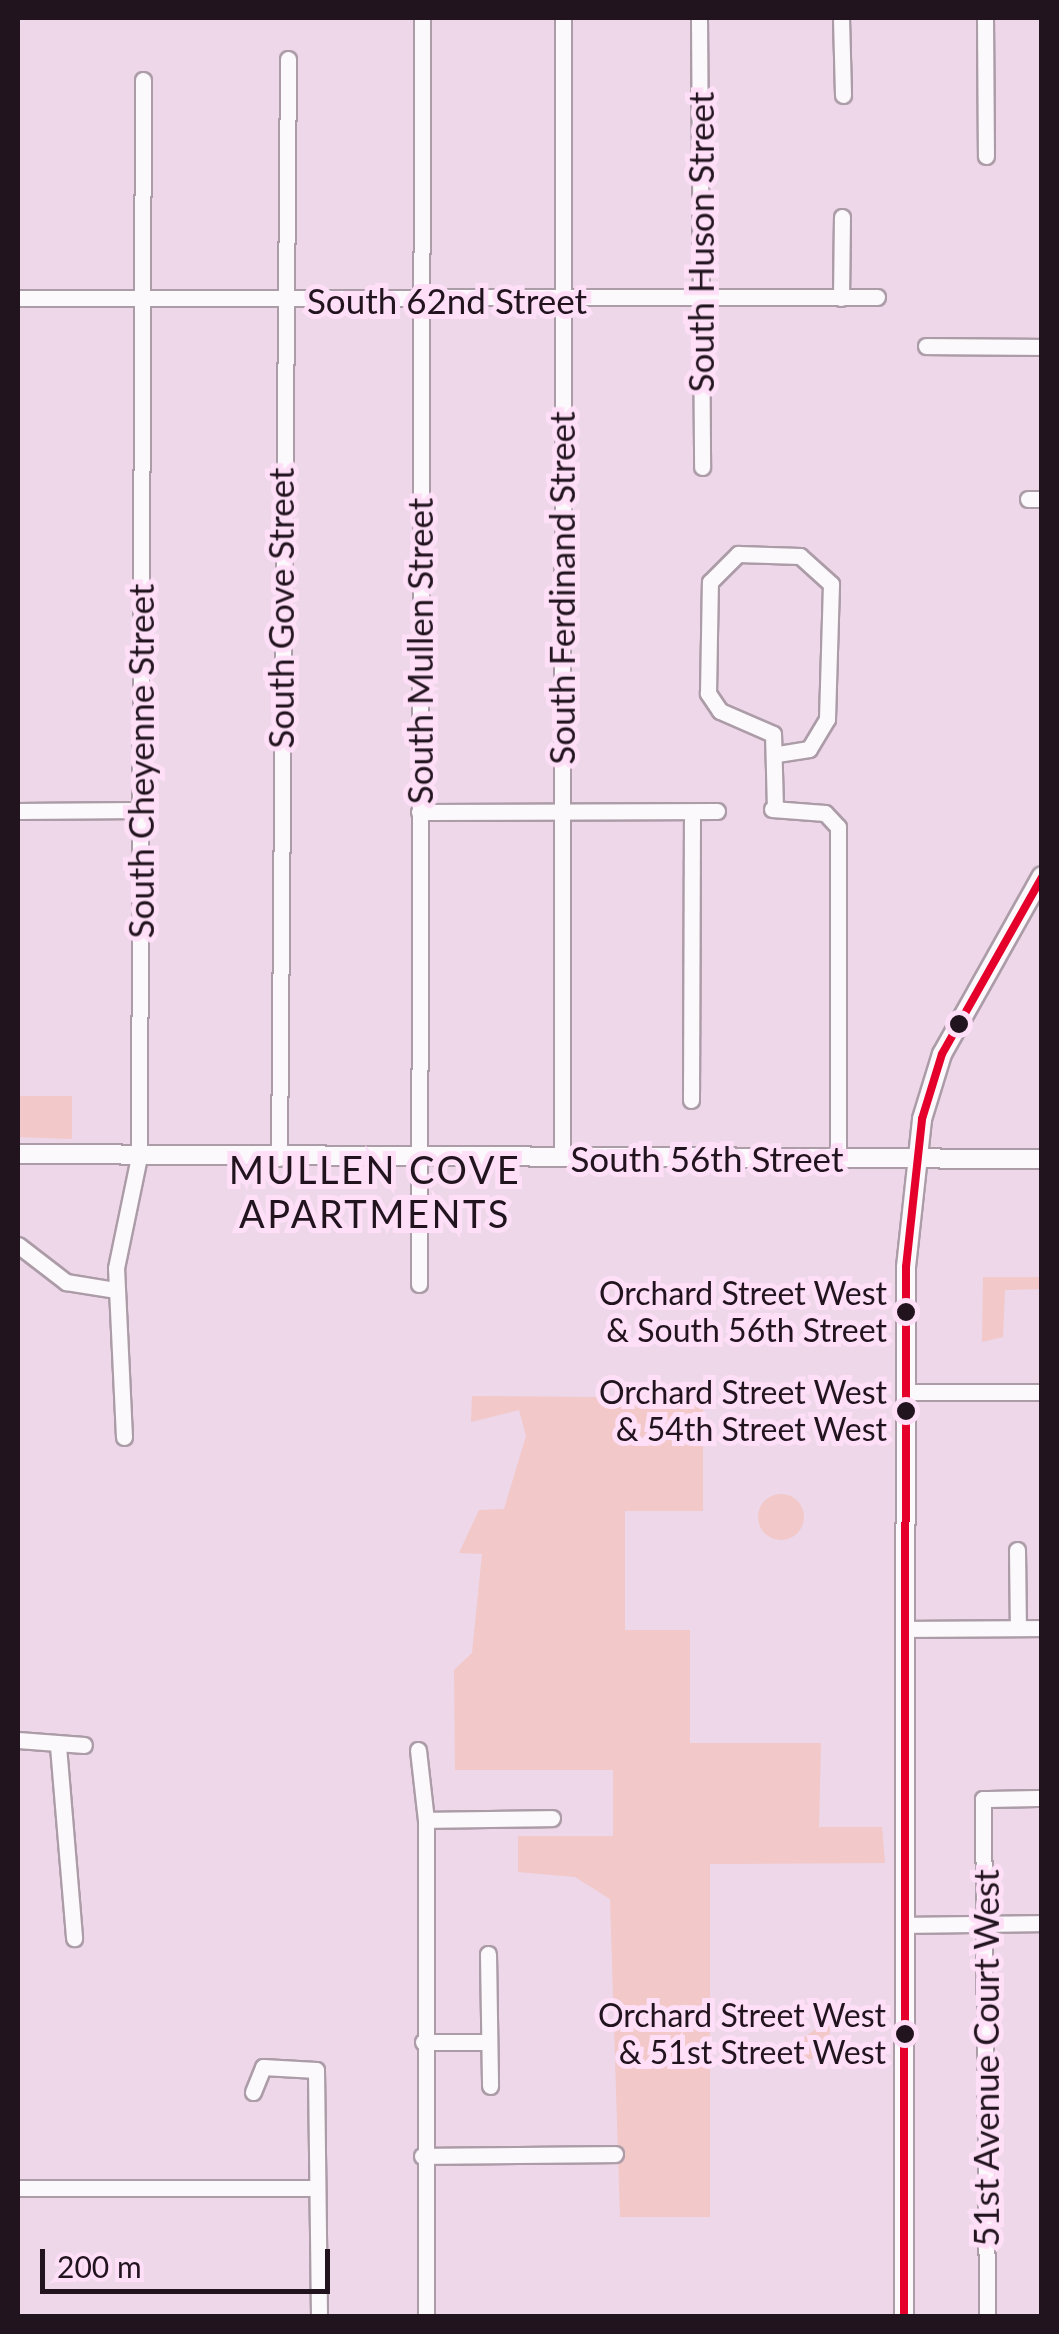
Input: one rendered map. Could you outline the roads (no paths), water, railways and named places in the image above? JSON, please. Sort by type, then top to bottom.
[{"type":"main road","points":[[904,2316],[906,1392],[917,1158],[945,1045],[1042,876]]},
{"type":"main road","name":"South 56th Street","points":[[18,1154],[139,1158],[1042,1159]]},
{"type":"street","name":"South Mullen Street","points":[[419,1284],[422,18]]},
{"type":"street","name":"South Ferdinand Street","points":[[562,1158],[563,18]]},
{"type":"street","name":"South Huson Street","points":[[700,18],[702,467]]},
{"type":"street","points":[[840,18],[842,95]]},
{"type":"street","points":[[985,18],[986,156]]},
{"type":"street","name":"South Gove Street","points":[[279,1158],[281,300],[288,59]]},
{"type":"street","name":"South Cheyenne Street","points":[[124,1437],[116,1290],[139,1158],[142,80]]},
{"type":"street","points":[[841,298],[842,217]]},
{"type":"street","name":"South 62nd Street","points":[[18,298],[877,298]]},
{"type":"street","points":[[926,346],[1042,347]]},
{"type":"street","points":[[778,754],[809,749],[826,719],[832,584],[800,556],[738,554],[710,582],[708,693],[720,711],[766,727],[778,754],[774,809],[836,821],[838,1157]]},
{"type":"street","points":[[18,810],[140,810]]},
{"type":"street","points":[[419,812],[717,811]]},
{"type":"street","points":[[691,1100],[692,812]]},
{"type":"street","points":[[18,1245],[63,1281],[116,1290]]},
{"type":"street","points":[[906,1392],[1042,1392]]},
{"type":"street","points":[[1018,1550],[1018,1628]]},
{"type":"street","points":[[906,1629],[1042,1628]]},
{"type":"street","points":[[18,1740],[84,1745]]},
{"type":"street","points":[[58,1746],[74,1938]]},
{"type":"street","points":[[418,1750],[426,1820],[422,2156],[426,2316]]},
{"type":"street","name":"51st Avenue Court West","points":[[988,2316],[983,1799],[1042,1798]]},
{"type":"street","points":[[426,1820],[552,1818]]},
{"type":"street","points":[[907,1925],[1042,1922]]},
{"type":"street","points":[[488,1954],[490,2086]]},
{"type":"street","points":[[423,2042],[489,2042]]},
{"type":"street","points":[[253,2092],[263,2067],[316,2070],[319,2316]]},
{"type":"street","points":[[422,2156],[615,2154]]},
{"type":"street","points":[[18,2188],[316,2188]]},
{"type":"place","name":"Orchard Street West & South 56th Street","points":[[906,1312]]},
{"type":"place","name":"Orchard Street West & 54th Street West","points":[[906,1411]]},
{"type":"place","name":"Orchard Street West & 51st Street West","points":[[905,2034]]},
{"type":"district","name":"MULLEN COVE APARTMENTS","points":[[375,1192]]}]
